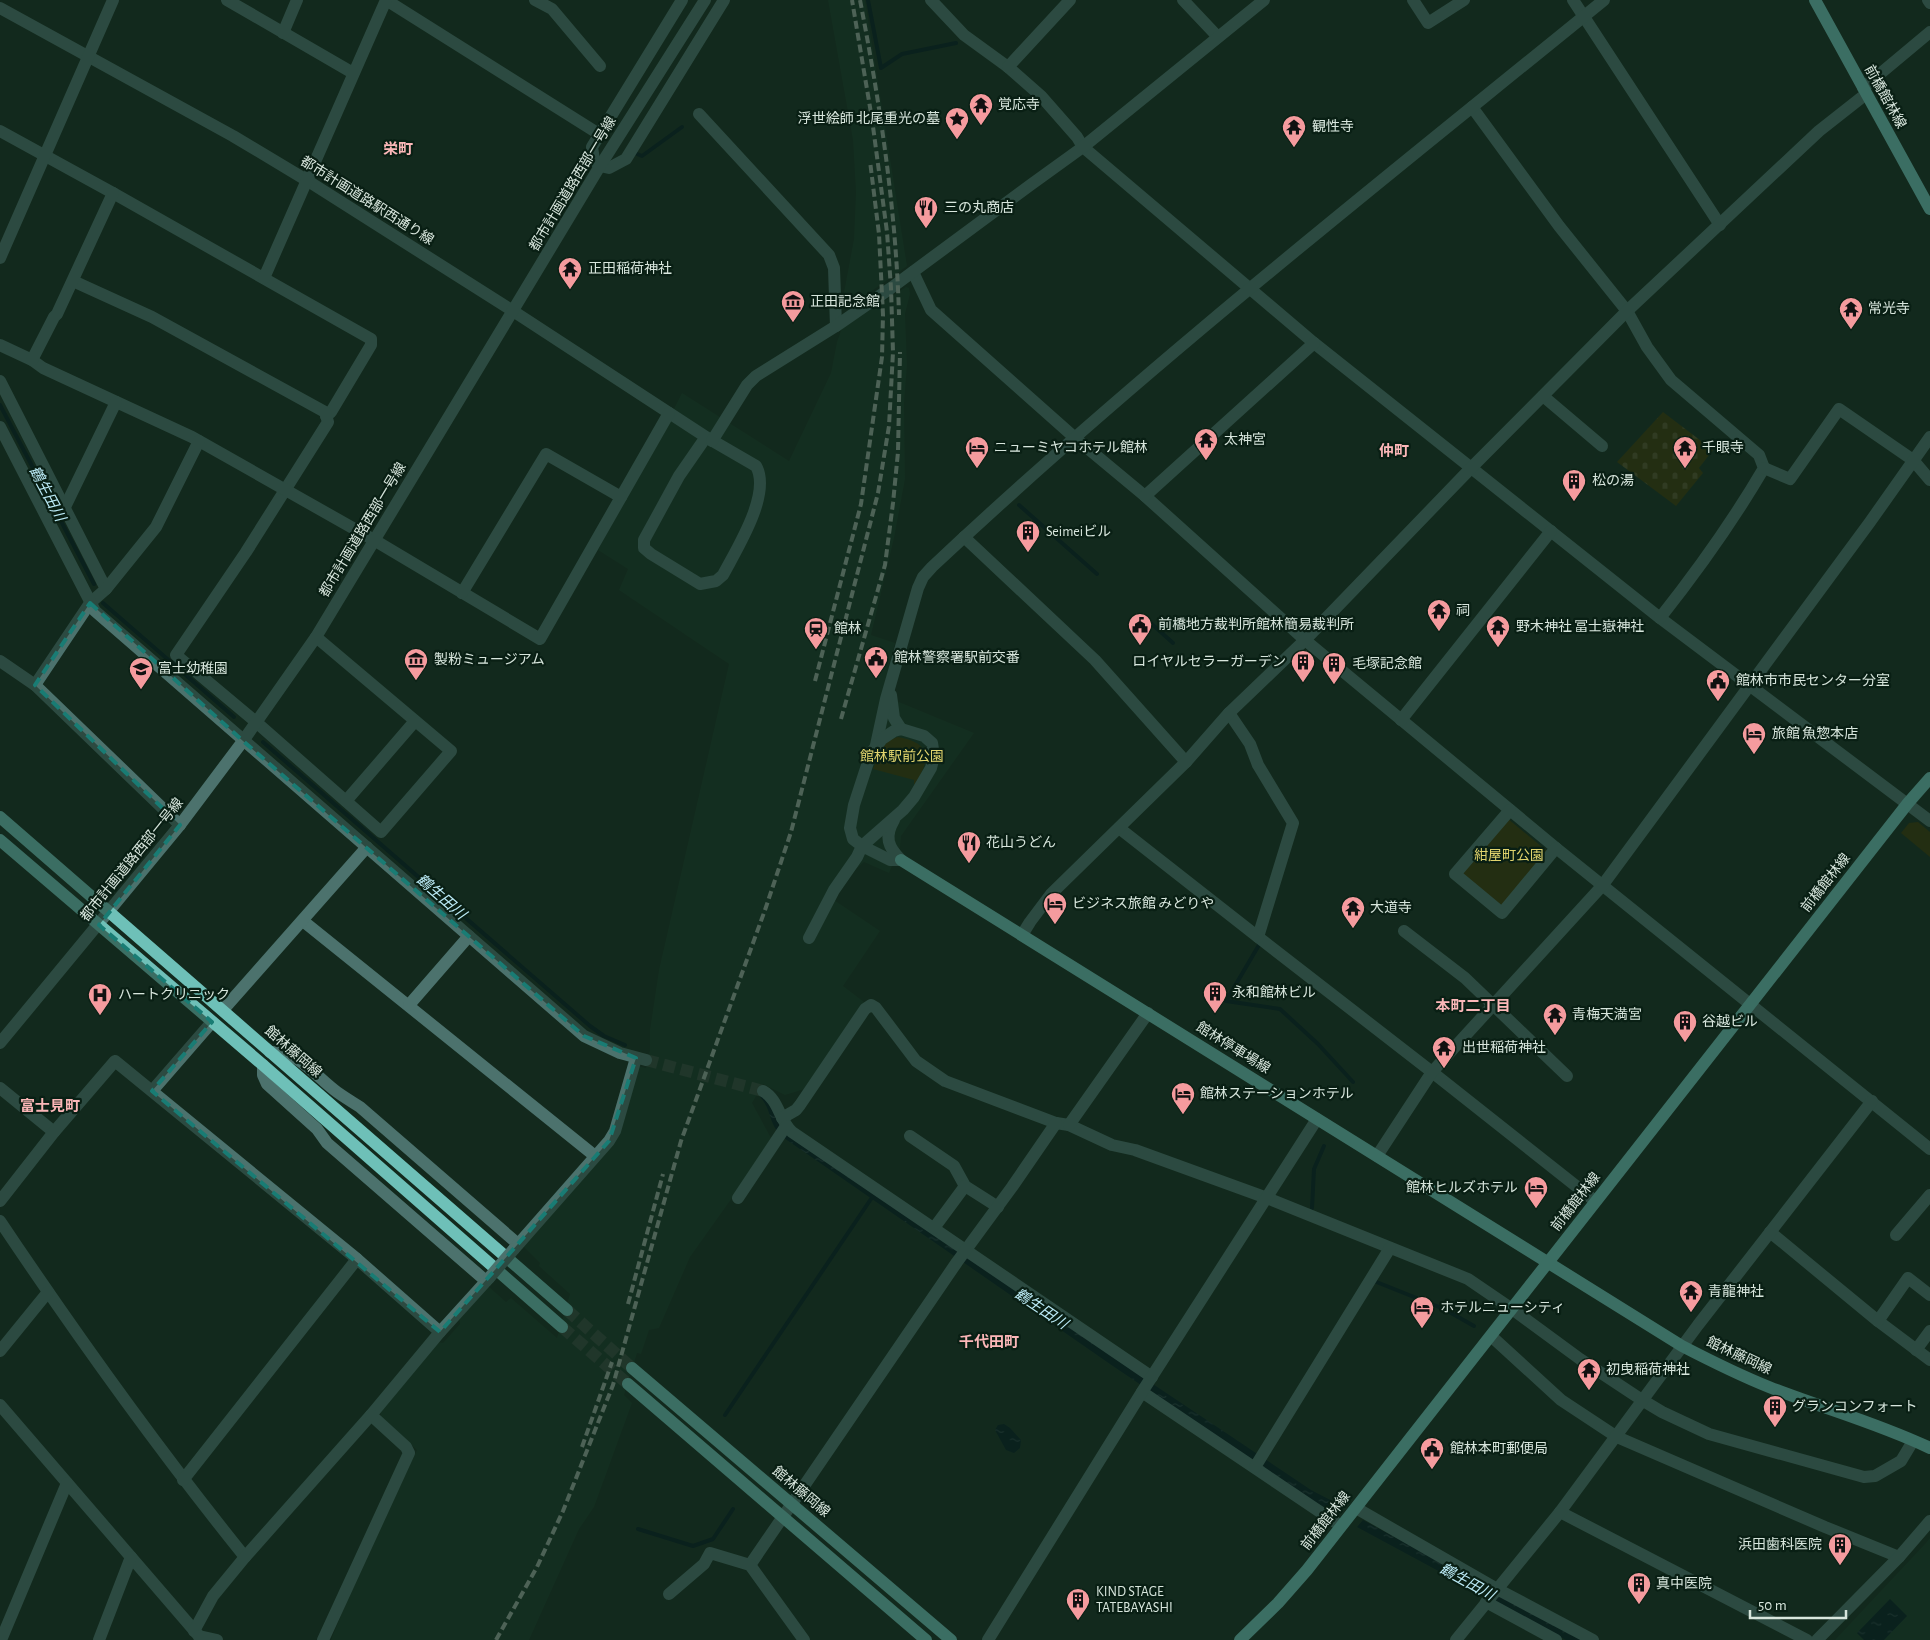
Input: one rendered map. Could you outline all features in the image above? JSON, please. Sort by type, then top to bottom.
[{"type":"main road","name":"前橋館林線","points":[[1814,0],[1930,209]]},
{"type":"main road","name":"前橋館林線","points":[[1240,1640],[1278,1603],[1356,1508],[1750,1003],[1908,803],[1930,778]]},
{"type":"main road","name":"館林藤岡線","points":[[0,817],[566,1310]]},
{"type":"main road","points":[[0,840],[262,1065],[562,1327]]},
{"type":"main road","name":"館林停車場線","points":[[901,860],[1549,1262]]},
{"type":"main road","name":"館林藤岡線","points":[[1549,1262],[1682,1346],[1742,1376],[1770,1388],[1865,1420],[1912,1441],[1929,1446]]},
{"type":"main road","name":"館林藤岡線","points":[[632,1368],[951,1640]]},
{"type":"main road","points":[[628,1384],[926,1640]]},
{"type":"street","points":[[0,258],[113,0]]},
{"type":"street","points":[[227,0],[353,73]]},
{"type":"street","points":[[283,33],[298,0]]},
{"type":"street","points":[[264,278],[386,0],[599,134]]},
{"type":"street","points":[[535,0],[552,9],[600,66]]},
{"type":"street","points":[[682,0],[592,147],[594,160],[600,166],[609,168],[626,159],[724,0]]},
{"type":"street","name":"都市計画道路西部一号線","points":[[0,1043],[180,825],[243,741],[316,637],[514,312],[600,166],[705,0]]},
{"type":"street","points":[[931,0],[964,35],[1008,67],[1041,96],[1083,146],[1314,343],[1660,618],[1930,820]]},
{"type":"street","points":[[1008,67],[1070,0]]},
{"type":"street","points":[[1183,0],[1218,38]]},
{"type":"street","points":[[709,439],[756,466],[761,481],[751,522],[723,576],[716,581],[700,584],[651,554],[644,548],[644,540],[679,476],[709,439],[747,385],[756,376],[836,326],[913,272],[1083,146],[1264,0]]},
{"type":"street","points":[[1413,0],[1428,23],[1464,0]]},
{"type":"street","points":[[1573,0],[1720,225]]},
{"type":"street","points":[[901,860],[890,860],[862,846],[853,839],[850,828],[866,764],[876,745],[886,699],[918,588],[923,578],[964,537],[1166,358],[1604,0]]},
{"type":"street","name":"都市計画道路駅西通り線","points":[[0,8],[233,136],[308,181],[709,439]]},
{"type":"street","points":[[1022,935],[1050,894],[1186,762],[1229,713],[1305,640],[1472,467],[1627,311],[1819,131],[1930,32]]},
{"type":"street","points":[[1472,107],[1559,226],[1627,311],[1647,347],[1672,380],[1759,455],[1764,468],[1790,479],[1839,409],[1913,460],[1930,480]]},
{"type":"street","points":[[699,114],[829,255],[834,268],[836,326]]},
{"type":"street","points":[[0,131],[371,339],[371,345],[331,412],[326,416]]},
{"type":"street","points":[[32,360],[73,281],[113,193]]},
{"type":"street","points":[[913,272],[931,310],[1074,438],[1145,496],[1305,640],[1602,886],[1930,1149]]},
{"type":"street","points":[[73,281],[152,317],[325,412],[328,422],[246,552],[176,655],[256,722],[381,832],[451,752],[316,637]]},
{"type":"street","points":[[1145,496],[1314,343]]},
{"type":"street","points":[[0,345],[32,360],[43,368],[116,402],[125,404],[199,441],[374,540],[540,639],[669,413]]},
{"type":"street","points":[[0,381],[106,590]]},
{"type":"street","points":[[1543,396],[1602,446]]},
{"type":"street","points":[[64,509],[116,402]]},
{"type":"street","points":[[0,427],[95,610],[243,741],[584,1036],[641,1059],[615,1132],[440,1332],[370,1416],[245,1557],[213,1596],[198,1635]]},
{"type":"street","points":[[1377,1156],[1432,1072],[1602,886],[1870,522],[1930,437]]},
{"type":"street","points":[[35,685],[90,603],[106,590],[156,527],[199,441]]},
{"type":"street","points":[[462,593],[546,454],[621,497]]},
{"type":"street","points":[[1660,618],[1704,561],[1746,499],[1764,468]]},
{"type":"street","points":[[1401,720],[1551,531]]},
{"type":"street","points":[[964,537],[1095,660],[1186,762]]},
{"type":"street","points":[[0,661],[35,685],[180,825]]},
{"type":"street","points":[[890,687],[892,709],[897,725],[901,729]]},
{"type":"street","points":[[1229,713],[1250,744],[1258,765],[1293,823],[1258,937]]},
{"type":"street","points":[[346,801],[415,721]]},
{"type":"street","points":[[809,938],[834,890],[857,857],[862,846],[895,818],[922,785],[931,768],[934,756],[932,742],[912,731],[901,729],[876,745]]},
{"type":"street","points":[[1510,810],[1455,874],[1502,913],[1556,848]]},
{"type":"street","points":[[895,818],[887,838],[890,848],[901,860]]},
{"type":"street","points":[[1119,828],[1432,1072],[1595,1202]]},
{"type":"street","points":[[223,1010],[367,847]]},
{"type":"street","points":[[303,921],[595,1156]]},
{"type":"street","points":[[1404,931],[1465,978],[1568,1076]]},
{"type":"street","points":[[409,1005],[469,936]]},
{"type":"street","points":[[738,1198],[783,1127],[800,1106],[866,1009],[871,1005],[876,1008],[916,1061],[945,1081],[1056,1123],[1069,1125],[1112,1145],[1135,1150],[1266,1198],[1468,1279],[1580,1359],[1642,1400],[1662,1412],[1709,1434],[1864,1477],[1875,1476],[1901,1461],[1912,1441]]},
{"type":"street","points":[[1069,1125],[1148,1013]]},
{"type":"street","points":[[152,1091],[212,1022]]},
{"type":"street","points":[[270,1052],[287,1053],[298,1058],[336,1092],[360,1107],[516,1246]]},
{"type":"street","points":[[0,1201],[54,1132],[115,1061],[357,1259],[440,1332]]},
{"type":"street","points":[[262,1065],[266,1084],[317,1130],[327,1143],[487,1280]]},
{"type":"street","points":[[0,1088],[54,1132]]},
{"type":"street","points":[[763,1091],[772,1097],[783,1127],[934,1228],[963,1254],[1258,1462],[1341,1526]]},
{"type":"street","points":[[1461,1638],[1491,1595],[1560,1512],[1617,1437],[1682,1346],[1872,1101]]},
{"type":"street","points":[[988,1640],[1317,1119]]},
{"type":"street","points":[[750,1564],[963,1254],[1056,1123]]},
{"type":"street","points":[[910,1136],[954,1166],[965,1186],[998,1207]]},
{"type":"street","points":[[934,1228],[965,1186]]},
{"type":"street","points":[[1896,1235],[1930,1195]]},
{"type":"street","points":[[0,1221],[48,1292],[183,1480],[245,1557]]},
{"type":"street","points":[[1770,1232],[1878,1321],[1930,1360]]},
{"type":"street","points":[[1258,1462],[1390,1248]]},
{"type":"street","points":[[183,1480],[357,1259]]},
{"type":"street","points":[[1878,1321],[1908,1278],[1930,1296]]},
{"type":"street","points":[[0,1352],[48,1292]]},
{"type":"street","points":[[1916,1350],[1930,1331]]},
{"type":"street","points":[[1491,1336],[1562,1400],[1617,1437],[1899,1557]]},
{"type":"street","points":[[0,1406],[198,1635],[217,1640]]},
{"type":"street","points":[[323,1640],[408,1458],[409,1453],[406,1447],[370,1416]]},
{"type":"street","points":[[1,1640],[67,1483]]},
{"type":"street","points":[[1356,1508],[1491,1595],[1556,1640]]},
{"type":"street","points":[[1560,1512],[1807,1640]]},
{"type":"street","points":[[1817,1640],[1899,1557],[1930,1521]]},
{"type":"street","points":[[669,1594],[704,1564],[710,1553],[750,1564],[804,1640]]},
{"type":"street","points":[[100,1640],[131,1557]]},
{"type":"street","points":[[1491,1595],[1593,1640]]},
{"type":"highlighted area","points":[[90,603],[243,741],[584,1036],[636,1058],[609,1141],[440,1332],[152,1091],[212,1022],[99,925],[180,825],[35,685]]},
{"type":"shaded area","points":[[828,0],[865,0],[907,266],[849,307],[843,298],[854,239],[856,192],[853,140]]},
{"type":"shaded area","points":[[906,287],[909,288],[910,294],[905,314],[907,365],[904,403],[905,479],[894,538],[871,635],[895,643],[882,695],[974,733],[901,836],[900,847],[889,873],[864,862],[848,876],[834,900],[880,931],[843,986],[864,1002],[808,1088],[785,1095],[763,1084],[752,1103],[771,1138],[739,1188],[690,1257],[659,1328],[649,1330],[641,1354],[637,1353],[624,1395],[632,1403],[594,1507],[579,1529],[529,1640],[331,1640],[357,1576],[417,1450],[381,1417],[380,1410],[438,1342],[443,1343],[460,1324],[459,1317],[488,1286],[506,1302],[511,1298],[557,1338],[570,1294],[539,1266],[540,1263],[523,1246],[614,1141],[638,1066],[646,1068],[650,1050],[650,1030],[659,970],[729,664],[619,590],[628,569],[598,550],[682,393],[789,461],[831,373],[837,342],[842,328]]},
{"type":"shaded area","points":[[1930,1538],[1930,1640],[1835,1640],[1926,1543]]},
{"type":"green space","points":[[1663,412],[1713,450],[1699,468],[1703,473],[1676,506],[1617,462]]},
{"type":"green space","name":"館林駅前公園","points":[[898,737],[917,744],[925,754],[923,768],[914,785],[914,780],[873,769],[884,745]]},
{"type":"green space","name":"紺屋町公園","points":[[1507,818],[1547,851],[1503,906],[1460,875]]},
{"type":"green space","points":[[1918,822],[1930,832],[1930,857],[1901,833],[1909,823]]},
{"type":"water","points":[[761,1093],[778,1119],[1114,1358],[1311,1490],[1340,1505],[1335,1513],[1308,1498],[1110,1364],[784,1138],[772,1123],[767,1107],[760,1097]]},
{"type":"water","points":[[1004,1424],[1021,1440],[1020,1448],[1014,1453],[1006,1450],[995,1430],[998,1425]]},
{"type":"water","points":[[1363,1520],[1584,1640],[1566,1640],[1357,1527]]},
{"type":"water","points":[[1890,1599],[1907,1616],[1884,1640],[1864,1640],[1857,1633]]},
{"type":"waterway","points":[[868,0],[881,68],[902,54],[956,43]]},
{"type":"waterway","points":[[637,154],[642,156],[682,127]]},
{"type":"waterway","name":"鶴生田川","points":[[0,405],[94,584]]},
{"type":"waterway","points":[[1019,505],[1097,574]]},
{"type":"waterway","name":"鶴生田川","points":[[103,603],[234,717]]},
{"type":"waterway","points":[[1144,617],[1173,643]]},
{"type":"waterway","name":"鶴生田川","points":[[263,742],[590,1026],[604,1036],[625,1045]]},
{"type":"waterway","points":[[1259,945],[1226,1001],[1280,1009],[1318,1044],[1353,1082]]},
{"type":"waterway","points":[[1312,1208],[1314,1169],[1324,1146]]},
{"type":"waterway","points":[[725,1415],[873,1196]]},
{"type":"waterway","points":[[1374,1281],[1444,1309],[1474,1326]]},
{"type":"waterway","points":[[638,1529],[693,1546],[713,1539],[733,1509]]},
{"type":"tunnel","points":[[646,1060],[763,1091]]},
{"type":"tunnel","points":[[567,1310],[632,1368]]},
{"type":"tunnel","points":[[562,1327],[628,1384]]},
{"type":"railway","points":[[496,1640],[537,1567],[563,1511],[613,1385],[681,1141],[765,910],[791,832],[878,493],[889,426],[893,352],[891,288],[887,232],[872,119],[852,0]]},
{"type":"railway","points":[[860,0],[874,78],[891,196],[899,315]]},
{"type":"railway","points":[[815,681],[861,504],[882,357],[883,315],[879,234],[870,161]]},
{"type":"railway","points":[[841,719],[885,565],[898,452],[900,352]]},
{"type":"railway","points":[[628,1304],[663,1174]]},
{"type":"railway","points":[[582,1447],[612,1362]]},
{"type":"place","name":"覚応寺","points":[[981,126]]},
{"type":"place","name":"浮世絵師 北尾重光の墓","points":[[957,140]]},
{"type":"place","name":"観性寺","points":[[1294,148]]},
{"type":"place","name":"三の丸商店","points":[[926,229]]},
{"type":"place","name":"正田稲荷神社","points":[[570,290]]},
{"type":"place","name":"正田記念館","points":[[793,323]]},
{"type":"place","name":"常光寺","points":[[1851,330]]},
{"type":"place","name":"太神宮","points":[[1206,461]]},
{"type":"place","name":"ニューミヤコホテル館林","points":[[977,469]]},
{"type":"place","name":"千眼寺","points":[[1685,469]]},
{"type":"place","name":"松の湯","points":[[1574,502]]},
{"type":"place","name":"Seimeiビル","points":[[1028,553]]},
{"type":"place","name":"祠","points":[[1439,632]]},
{"type":"place","name":"前橋地方裁判所館林簡易裁判所","points":[[1140,646]]},
{"type":"place","name":"野木神社 冨士嶽神社","points":[[1498,648]]},
{"type":"place","name":"館林","points":[[816,650]]},
{"type":"place","name":"館林警察署駅前交番","points":[[876,679]]},
{"type":"place","name":"製粉ミュージアム","points":[[416,681]]},
{"type":"place","name":"ロイヤルセラーガーデン","points":[[1303,683]]},
{"type":"place","name":"毛塚記念館","points":[[1334,685]]},
{"type":"place","name":"富士幼稚園","points":[[141,690]]},
{"type":"place","name":"館林市市民センター分室","points":[[1718,702]]},
{"type":"place","name":"旅館 魚惣本店","points":[[1754,755]]},
{"type":"place","name":"花山うどん","points":[[969,864]]},
{"type":"place","name":"ビジネス旅館 みどりや","points":[[1055,925]]},
{"type":"place","name":"大道寺","points":[[1353,929]]},
{"type":"place","name":"永和館林ビル","points":[[1215,1014]]},
{"type":"place","name":"ハートクリニック","points":[[100,1016]]},
{"type":"place","name":"青梅天満宮","points":[[1555,1036]]},
{"type":"place","name":"谷越ビル","points":[[1685,1043]]},
{"type":"place","name":"出世稲荷神社","points":[[1444,1069]]},
{"type":"place","name":"館林ステーションホテル","points":[[1183,1115]]},
{"type":"place","name":"館林ヒルズホテル","points":[[1536,1209]]},
{"type":"place","name":"青龍神社","points":[[1691,1313]]},
{"type":"place","name":"ホテルニューシティ","points":[[1422,1329]]},
{"type":"place","name":"初曳稲荷神社","points":[[1589,1391]]},
{"type":"place","name":"グランコンフォート","points":[[1775,1428]]},
{"type":"place","name":"館林本町郵便局","points":[[1432,1470]]},
{"type":"place","name":"浜田歯科医院","points":[[1840,1566]]},
{"type":"place","name":"真中医院","points":[[1639,1605]]},
{"type":"place","name":"KIND STAGE TATEBAYASHI","points":[[1078,1621]]},
{"type":"district","name":"栄町","points":[[398,149]]},
{"type":"district","name":"仲町","points":[[1394,451]]},
{"type":"district","name":"本町二丁目","points":[[1473,1006]]},
{"type":"district","name":"富士見町","points":[[50,1106]]},
{"type":"district","name":"千代田町","points":[[989,1342]]}]
